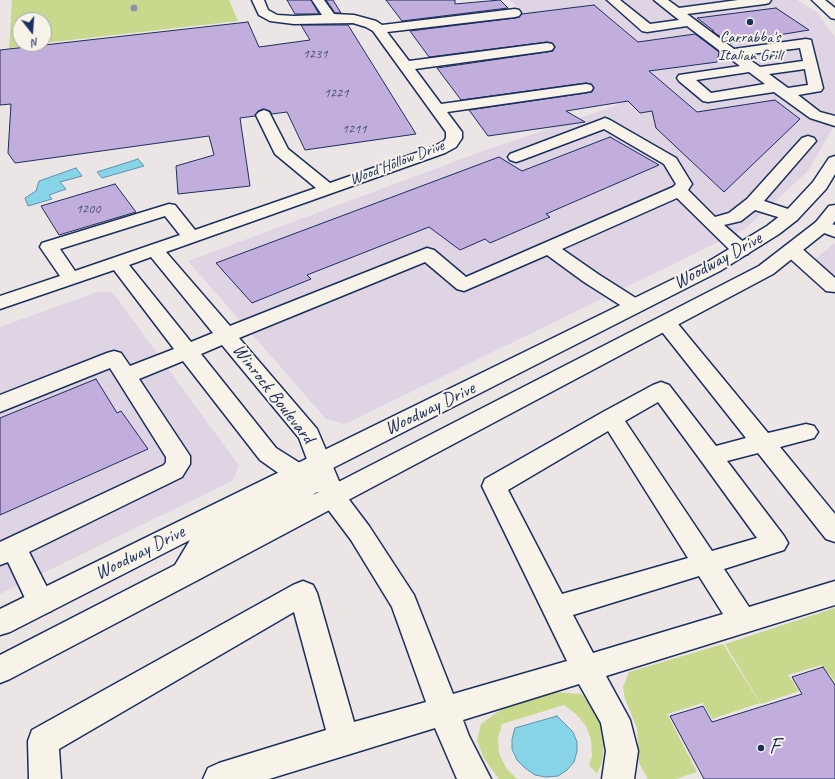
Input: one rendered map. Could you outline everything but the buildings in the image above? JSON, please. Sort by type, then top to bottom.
[{"type":"main road","points":[[258,0],[263,12],[274,18],[294,20],[330,18],[354,19],[371,24],[379,29],[515,13]]},
{"type":"main road","points":[[318,0],[330,18]]},
{"type":"main road","points":[[613,0],[648,28],[690,22]]},
{"type":"main road","points":[[660,0],[815,115],[835,121]]},
{"type":"main road","points":[[676,12],[765,0]]},
{"type":"main road","points":[[818,0],[835,15]]},
{"type":"main road","points":[[824,0],[835,7]]},
{"type":"main road","name":"Wood Hollow Drive","points":[[154,249],[328,190],[439,150],[450,144],[454,138],[454,132],[379,29]]},
{"type":"main road","points":[[732,53],[806,43],[816,88],[780,90],[708,98],[684,78],[810,64]]},
{"type":"main road","points":[[405,66],[547,47]]},
{"type":"main road","points":[[437,109],[586,88]]},
{"type":"main road","points":[[264,115],[281,151],[328,190]]},
{"type":"main road","points":[[126,376],[427,254],[464,285],[679,191],[684,184],[670,161],[605,123],[516,156]]},
{"type":"main road","points":[[711,223],[735,217],[753,203],[808,141]]},
{"type":"main road","name":"Woodway Drive","points":[[0,623],[310,473],[713,267],[773,230],[791,216],[820,185],[835,162]]},
{"type":"main road","points":[[679,191],[741,250]]},
{"type":"main road","points":[[753,203],[828,229]]},
{"type":"main road","points":[[71,278],[49,247],[169,209],[191,236]]},
{"type":"main road","name":"Woodway Drive","points":[[0,670],[766,270],[792,250],[828,229],[835,210]]},
{"type":"main road","points":[[549,248],[635,306],[666,323],[835,532]]},
{"type":"main road","points":[[0,303],[154,249]]},
{"type":"main road","name":"Winrock Boulevard","points":[[154,249],[309,435],[310,473]]},
{"type":"main road","points":[[792,250],[833,287]]},
{"type":"main road","name":"Winrock Boulevard","points":[[116,262],[268,454],[310,473],[333,497],[360,533],[404,603],[456,743],[475,779]]},
{"type":"main road","points":[[0,404],[114,358],[178,456],[178,464],[173,471],[7,551],[41,603]]},
{"type":"main road","points":[[556,608],[775,543],[661,390],[494,486],[586,668],[615,720],[622,751],[618,779]]},
{"type":"main road","points":[[611,418],[743,621]]},
{"type":"main road","points":[[710,456],[806,432]]},
{"type":"main road","points":[[187,573],[199,548],[290,502],[310,473]]},
{"type":"main road","points":[[45,779],[43,740],[304,592],[344,740]]},
{"type":"main road","points":[[220,779],[344,740],[835,593]]},
{"type":"shaded area","points":[[510,0],[797,0],[818,13],[835,38],[835,124],[809,170],[745,229],[345,424],[326,419],[188,261],[483,151],[618,105]]},
{"type":"shaded area","points":[[835,243],[835,279],[814,260]]},
{"type":"shaded area","points":[[97,292],[110,292],[117,298],[239,466],[232,481],[0,594],[0,327]]},
{"type":"green space","points":[[12,0],[229,0],[238,21],[52,42],[52,12],[12,12],[12,48],[9,48]]},
{"type":"green space","points":[[835,608],[835,682],[822,665],[788,675],[799,691],[761,704],[725,644]]},
{"type":"green space","points":[[723,644],[760,703],[712,719],[703,703],[667,714],[697,772],[676,779],[648,779],[639,763],[637,728],[625,699],[623,687],[629,672]]},
{"type":"green space","points":[[555,692],[581,694],[594,708],[600,724],[604,744],[602,762],[597,774],[589,765],[592,756],[591,740],[586,726],[576,714],[564,705],[502,724],[498,738],[499,753],[506,768],[517,779],[499,779],[483,757],[477,740],[481,724],[506,706],[536,693]]},
{"type":"water","points":[[138,159],[144,166],[102,178],[97,172]]},
{"type":"water","points":[[76,168],[82,176],[60,182],[66,189],[49,195],[52,199],[28,206],[25,198],[36,191],[39,181]]},
{"type":"water","points":[[557,716],[573,732],[577,742],[577,751],[574,762],[567,770],[558,776],[546,777],[535,775],[517,760],[512,749],[512,739],[515,728]]},
{"type":"place","name":"Carrabba's Italian Grill","points":[[750,22]]},
{"type":"place","name":"F","points":[[761,748]]}]
